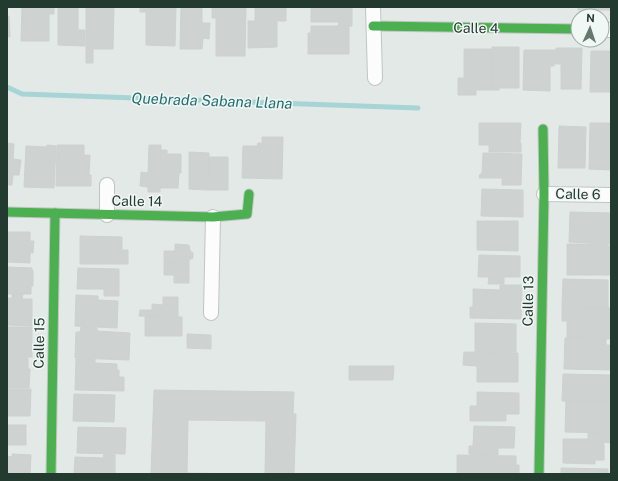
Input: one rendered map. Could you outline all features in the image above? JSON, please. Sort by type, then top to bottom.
[{"type":"street","points":[[373,7],[375,78]]},
{"type":"street","name":"Calle 4","points":[[373,26],[570,29]]},
{"type":"street","name":"Calle 13","points":[[539,474],[544,194],[543,129]]},
{"type":"street","points":[[107,185],[107,215]]},
{"type":"street","name":"Calle 14","points":[[7,212],[213,217],[247,214],[249,194]]},
{"type":"street","name":"Calle 6","points":[[544,194],[611,195]]},
{"type":"street","name":"Calle 15","points":[[51,474],[55,213]]},
{"type":"street","points":[[211,313],[213,217]]},
{"type":"building","points":[[22,7],[54,7],[54,14],[49,14],[49,41],[21,41]]},
{"type":"building","points":[[58,7],[78,7],[78,30],[85,30],[85,46],[58,45]]},
{"type":"building","points":[[86,7],[114,7],[113,49],[93,49],[93,63],[86,63]]},
{"type":"building","points":[[140,7],[176,7],[175,46],[146,45],[146,12],[140,12]]},
{"type":"building","points":[[181,7],[202,7],[202,23],[210,23],[209,39],[203,38],[202,49],[180,49]]},
{"type":"building","points":[[212,7],[246,7],[245,56],[216,56],[216,18],[212,18]]},
{"type":"building","points":[[255,7],[286,7],[286,21],[277,21],[277,47],[248,48],[248,21],[255,21]]},
{"type":"building","points":[[311,7],[352,7],[352,26],[338,26],[339,22],[311,22]]},
{"type":"building","points":[[611,7],[611,10],[610,8],[578,8]]},
{"type":"building","points":[[7,16],[9,16],[10,37],[7,37]]},
{"type":"building","points":[[311,26],[349,26],[349,54],[308,54],[308,33],[311,33]]},
{"type":"building","points":[[492,47],[519,47],[519,88],[499,88],[499,90],[491,90]]},
{"type":"building","points":[[556,48],[582,48],[581,89],[561,89],[561,64],[555,64]]},
{"type":"building","points":[[464,49],[492,49],[491,90],[476,90],[476,95],[458,95],[458,78],[464,78]]},
{"type":"building","points":[[524,50],[555,50],[554,66],[550,66],[550,91],[523,90]]},
{"type":"building","points":[[591,51],[611,51],[610,92],[590,92]]},
{"type":"building","points":[[479,123],[521,123],[521,152],[489,152],[489,145],[479,145]]},
{"type":"building","points":[[590,123],[611,123],[611,170],[589,169]]},
{"type":"building","points":[[559,126],[586,127],[585,168],[558,168]]},
{"type":"building","points":[[262,137],[283,137],[282,179],[242,178],[243,146],[257,146],[258,143],[262,143]]},
{"type":"building","points":[[7,143],[14,144],[13,159],[21,160],[19,175],[13,175],[12,185],[7,185]]},
{"type":"building","points":[[47,145],[56,146],[54,188],[24,187],[26,146],[47,147]]},
{"type":"building","points":[[57,145],[84,145],[84,155],[90,155],[89,175],[91,175],[91,186],[56,186]]},
{"type":"building","points":[[149,145],[161,145],[160,192],[148,192],[148,187],[140,186],[141,172],[148,173]]},
{"type":"building","points":[[160,150],[167,150],[167,154],[181,154],[181,173],[179,173],[178,188],[160,188]]},
{"type":"building","points":[[189,152],[209,153],[208,190],[189,189]]},
{"type":"building","points":[[483,153],[522,154],[521,185],[502,185],[502,178],[479,178],[480,174],[482,174]]},
{"type":"building","points":[[209,157],[228,157],[228,190],[208,190]]},
{"type":"building","points":[[482,189],[523,190],[523,217],[481,216]]},
{"type":"building","points":[[570,212],[611,213],[611,244],[569,242]]},
{"type":"building","points":[[477,221],[518,221],[518,251],[477,250]]},
{"type":"building","points":[[7,232],[30,232],[30,241],[34,241],[33,253],[30,253],[30,263],[7,262]]},
{"type":"building","points":[[80,236],[122,237],[122,250],[128,250],[128,264],[80,264]]},
{"type":"building","points":[[175,244],[189,245],[190,251],[193,253],[193,258],[189,260],[189,264],[164,263],[164,251],[175,251]]},
{"type":"building","points":[[567,244],[608,244],[608,246],[611,246],[611,275],[567,275]]},
{"type":"building","points":[[479,255],[520,256],[520,277],[504,277],[504,284],[488,284],[489,277],[478,277]]},
{"type":"building","points":[[164,263],[189,264],[189,283],[174,283],[174,275],[164,275]]},
{"type":"building","points":[[7,267],[32,268],[33,286],[31,286],[31,294],[7,294]]},
{"type":"building","points":[[78,268],[119,269],[119,296],[104,296],[104,289],[77,289]]},
{"type":"building","points":[[563,279],[608,280],[608,308],[562,307]]},
{"type":"building","points":[[500,285],[522,285],[521,319],[470,318],[470,307],[473,307],[473,289],[500,290]]},
{"type":"building","points":[[12,294],[23,294],[22,299],[32,299],[32,326],[7,325],[7,298],[12,298]]},
{"type":"building","points":[[76,295],[98,296],[98,300],[118,301],[117,328],[75,326]]},
{"type":"building","points":[[163,297],[178,297],[178,317],[139,316],[140,310],[152,310],[152,304],[163,305]]},
{"type":"building","points":[[562,307],[611,308],[611,339],[567,338],[567,321],[562,321]]},
{"type":"building","points":[[145,316],[182,317],[182,336],[145,336]]},
{"type":"building","points":[[475,323],[516,324],[516,352],[475,352]]},
{"type":"building","points":[[7,327],[32,327],[32,357],[7,357]]},
{"type":"building","points":[[81,327],[97,328],[97,331],[130,333],[129,360],[75,358],[76,332],[80,332]]},
{"type":"building","points":[[187,334],[211,335],[211,349],[187,348]]},
{"type":"building","points":[[565,338],[606,339],[606,345],[611,345],[611,370],[564,369]]},
{"type":"building","points":[[464,352],[518,353],[518,382],[477,382],[477,366],[463,365]]},
{"type":"building","points":[[7,357],[28,358],[28,369],[30,369],[29,388],[7,388]]},
{"type":"building","points":[[76,359],[95,359],[95,363],[117,364],[119,377],[124,377],[124,391],[75,390]]},
{"type":"building","points":[[349,366],[394,366],[393,380],[349,380]]},
{"type":"building","points":[[563,374],[611,375],[611,402],[562,401]]},
{"type":"building","points":[[7,389],[31,389],[30,416],[7,416]]},
{"type":"building","points":[[154,390],[294,392],[293,414],[296,414],[294,474],[265,474],[266,421],[188,420],[187,473],[241,474],[151,474]]},
{"type":"building","points":[[477,392],[519,393],[519,414],[506,414],[506,421],[470,421],[470,406],[477,406]]},
{"type":"building","points":[[74,394],[115,395],[114,422],[73,421]]},
{"type":"building","points":[[566,401],[611,402],[611,433],[565,432]]},
{"type":"building","points":[[7,425],[26,425],[26,445],[7,445]]},
{"type":"building","points":[[474,426],[515,427],[514,448],[498,448],[498,455],[469,454],[469,446],[473,446]]},
{"type":"building","points":[[78,427],[126,428],[125,454],[77,453]]},
{"type":"building","points":[[588,433],[611,434],[611,443],[604,442],[604,460],[595,460],[595,464],[563,463],[563,439],[588,439]]},
{"type":"building","points":[[12,454],[31,455],[30,474],[7,474],[7,456],[12,457]]},
{"type":"building","points":[[104,454],[115,455],[115,474],[74,474],[75,457],[103,458]]},
{"type":"building","points":[[457,455],[516,456],[516,465],[519,465],[519,474],[457,474]]},
{"type":"building","points":[[561,468],[608,469],[608,474],[561,474]]},
{"type":"waterway","name":"Quebrada Sabana Llana","points":[[7,87],[22,94],[418,108]]},
{"type":"traffic: fast","points":[[373,26],[570,29]]},
{"type":"traffic: fast","points":[[539,474],[544,194],[543,129]]},
{"type":"traffic: fast","points":[[7,212],[213,217],[247,214],[249,194]]},
{"type":"traffic: fast","points":[[51,474],[55,213]]}]
